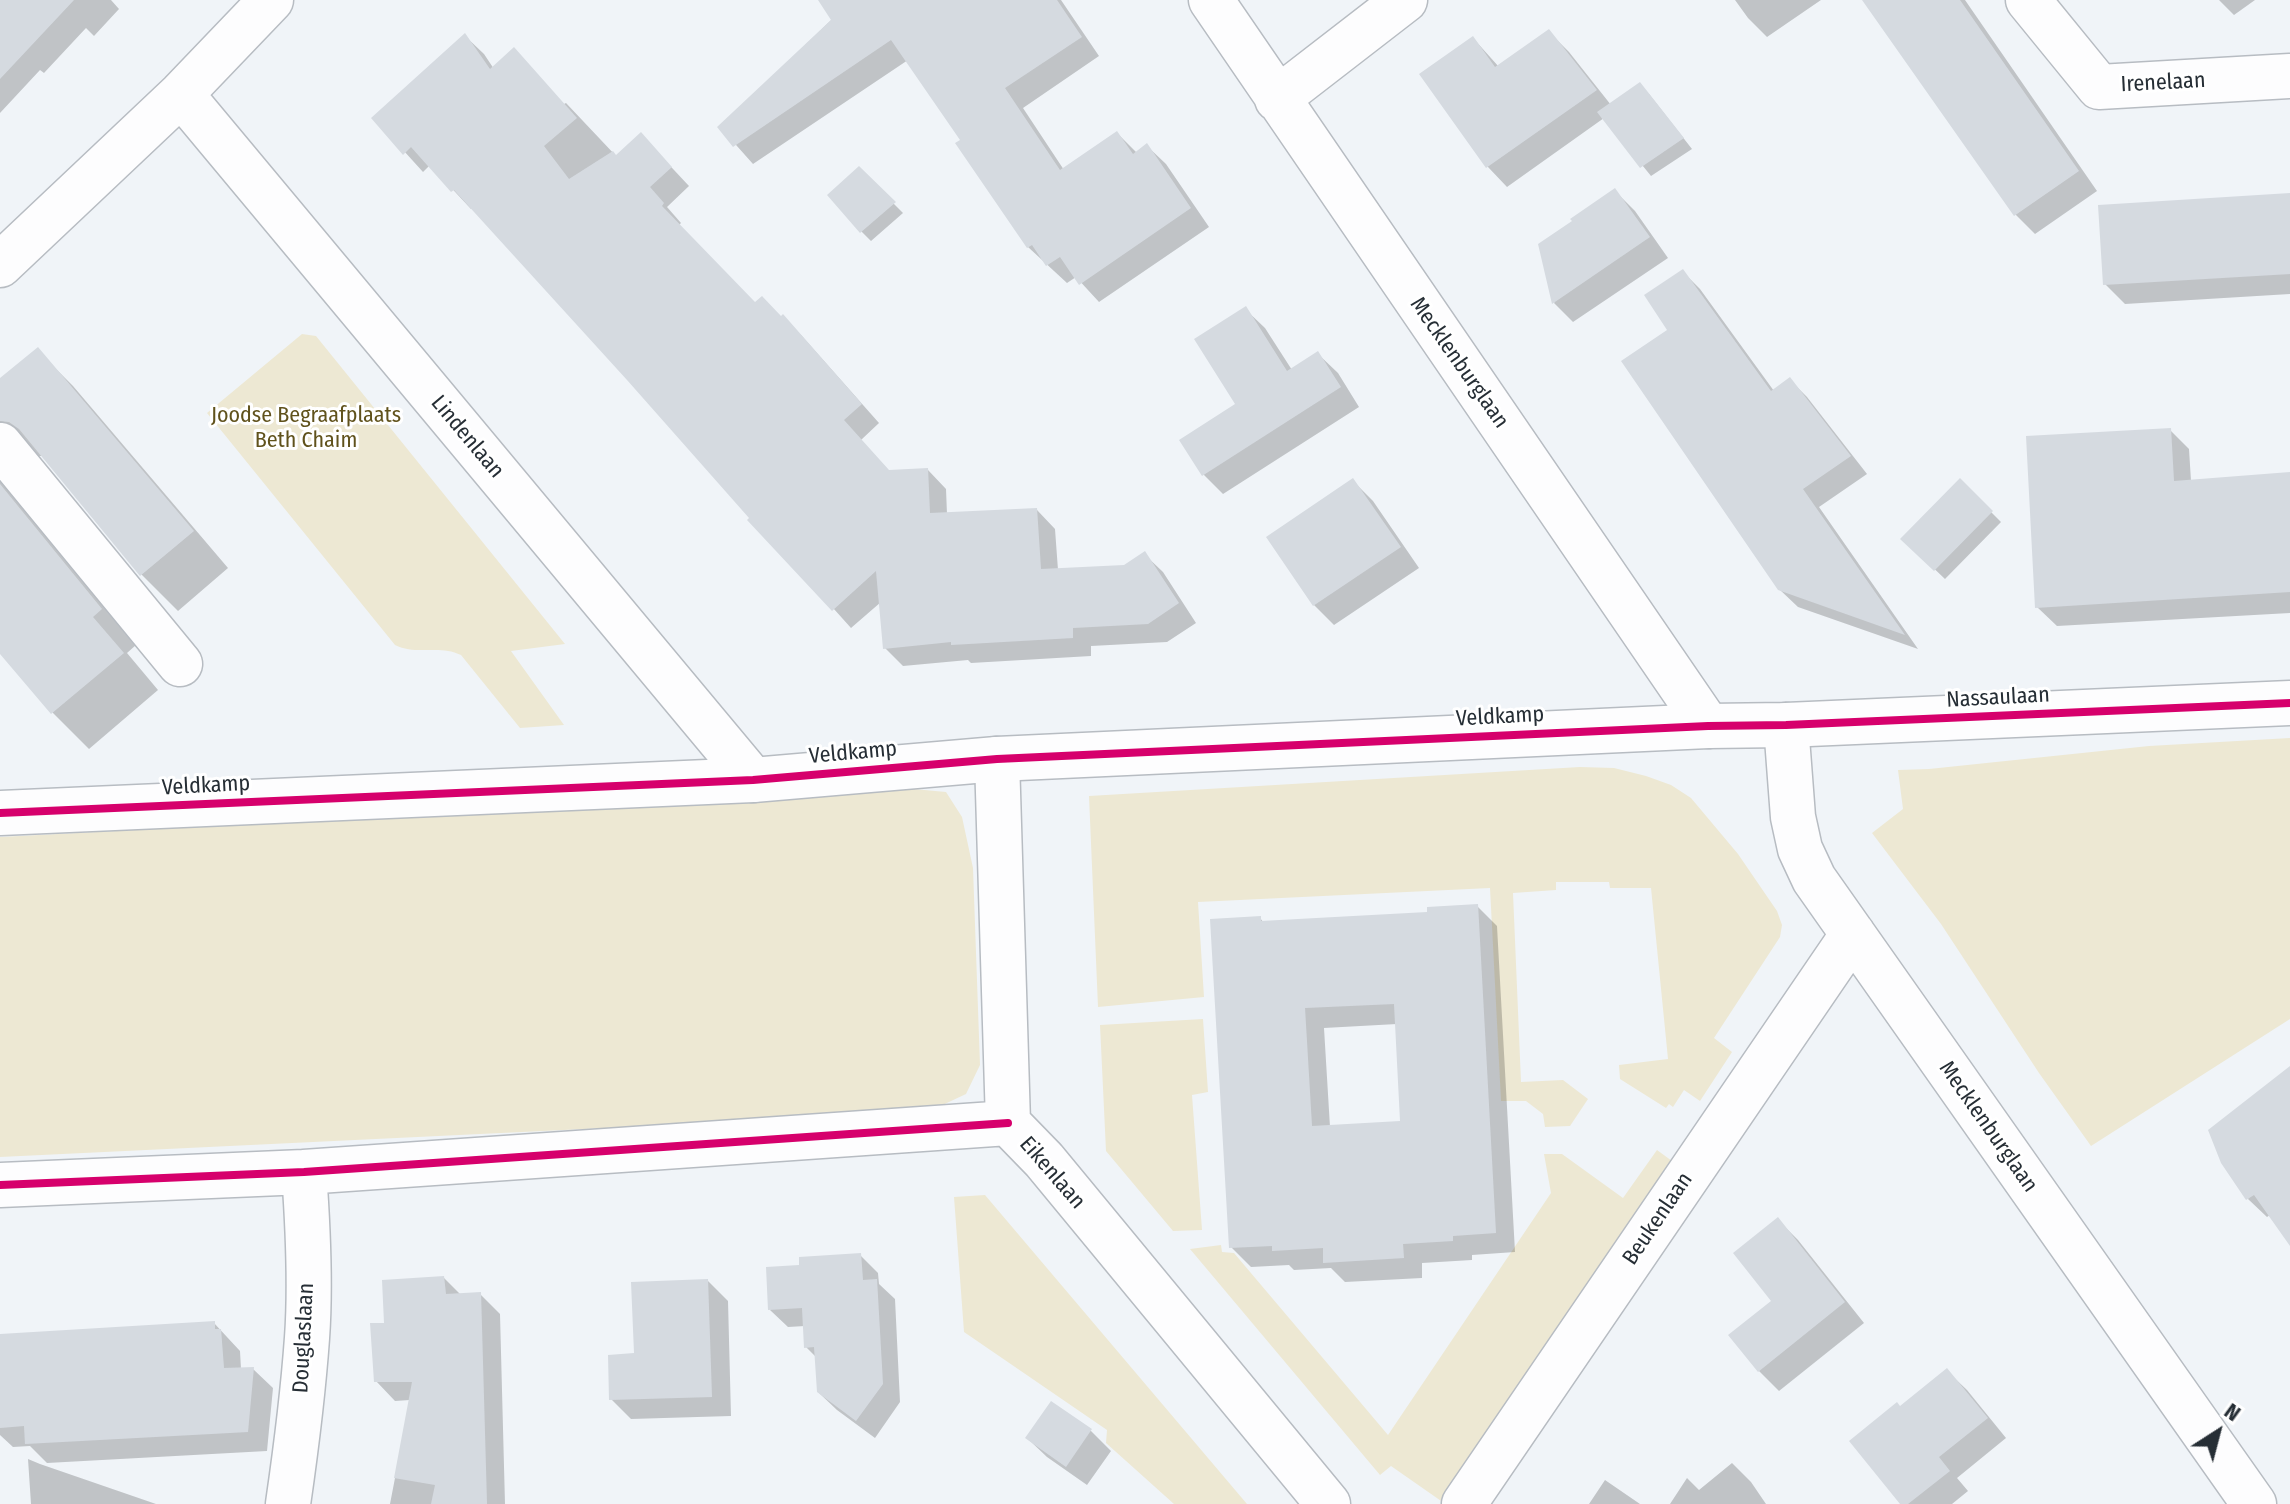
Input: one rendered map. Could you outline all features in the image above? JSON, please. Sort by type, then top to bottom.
[{"type":"street","points":[[0,265],[181,94],[271,0]]},
{"type":"street","name":"Mecklenburglaan","points":[[1211,0],[1708,726]]},
{"type":"street","points":[[1277,99],[1405,0]]},
{"type":"street","name":"Irenelaan","points":[[2028,0],[2099,87],[2290,76]]},
{"type":"street","name":"Lindenlaan","points":[[181,94],[753,780]]},
{"type":"street","points":[[0,445],[180,664]]},
{"type":"street","name":"Nassaulaan","points":[[1708,726],[2290,703]]},
{"type":"street","name":"Mecklenburglaan","points":[[1786,725],[1791,796],[1800,849],[1814,879],[2254,1504]]},
{"type":"street","name":"Veldkamp","points":[[0,813],[753,780],[997,759],[1708,726]]},
{"type":"street","name":"Eikenlaan","points":[[997,759],[1008,1123],[1044,1160],[1328,1504]]},
{"type":"street","name":"Beukenlaan","points":[[1464,1504],[1853,934]]},
{"type":"street","points":[[0,1185],[304,1172],[1008,1123]]},
{"type":"street","name":"Douglaslaan","points":[[288,1504],[307,1336],[308,1236],[304,1172]]},
{"type":"street","points":[[2284,1504],[2290,1500]]},
{"type":"green space","name":"Joodse Begraafplaats Beth Chaim","points":[[302,334],[316,336],[565,644],[511,651],[564,725],[520,728],[461,655],[445,650],[412,650],[395,645],[207,413]]},
{"type":"green space","points":[[2290,738],[2290,1019],[2091,1146],[1941,924],[1872,833],[1903,809],[1898,770],[2149,746]]},
{"type":"green space","points":[[1580,767],[1614,768],[1646,776],[1671,785],[1691,798],[1738,854],[1777,911],[1782,925],[1780,937],[1714,1038],[1732,1052],[1700,1101],[1684,1090],[1673,1107],[1669,1104],[1666,1108],[1620,1079],[1619,1065],[1668,1059],[1651,888],[1610,888],[1609,882],[1556,882],[1556,890],[1513,893],[1521,1082],[1563,1080],[1588,1099],[1570,1126],[1545,1127],[1543,1114],[1526,1101],[1501,1101],[1490,888],[1198,902],[1204,997],[1098,1007],[1089,796]]},
{"type":"green space","points":[[892,787],[946,792],[962,817],[973,868],[980,1065],[966,1094],[934,1109],[856,1116],[0,1157],[0,837]]},
{"type":"green space","points":[[1203,1019],[1208,1092],[1192,1095],[1202,1230],[1173,1231],[1106,1151],[1100,1025]]},
{"type":"green space","points":[[1657,1150],[1672,1161],[1444,1503],[1391,1466],[1380,1475],[1190,1249],[1221,1245],[1222,1252],[1234,1253],[1388,1435],[1551,1193],[1544,1154],[1562,1154],[1623,1198]]},
{"type":"green space","points":[[985,1195],[1247,1504],[1174,1504],[1106,1443],[1107,1430],[964,1332],[954,1197]]},
{"type":"building","points":[[0,0],[74,0],[0,79]]},
{"type":"building","points":[[818,0],[1057,0],[1082,37],[1005,88],[1060,170],[1117,131],[1133,154],[1147,143],[1191,208],[1079,285],[1060,257],[1046,266],[1032,245],[1027,248],[955,143],[960,140],[891,40],[733,147],[717,127],[831,20]]},
{"type":"building","points":[[1862,0],[1960,0],[2079,171],[2014,216]]},
{"type":"building","points":[[1549,29],[1597,90],[1486,168],[1419,74],[1473,36],[1495,67]]},
{"type":"building","points":[[465,33],[490,69],[514,47],[577,118],[544,146],[569,179],[613,151],[616,155],[641,132],[672,167],[650,187],[664,203],[662,206],[755,302],[762,296],[781,316],[783,314],[862,404],[844,420],[889,470],[928,468],[930,513],[1037,508],[1041,569],[1124,565],[1145,551],[1179,603],[1148,624],[1073,628],[1073,638],[951,645],[951,642],[883,649],[876,571],[832,611],[747,520],[749,518],[627,380],[454,190],[451,192],[411,147],[403,155],[371,118]]},
{"type":"building","points":[[1640,82],[1684,138],[1640,168],[1597,112]]},
{"type":"building","points":[[859,166],[896,202],[860,233],[827,195]]},
{"type":"building","points":[[1615,188],[1650,237],[1552,304],[1538,244]]},
{"type":"building","points":[[2290,193],[2290,274],[2103,285],[2098,205]]},
{"type":"building","points":[[1683,269],[1771,391],[1790,377],[1851,456],[1803,489],[1905,635],[1778,590],[1621,361],[1667,330],[1644,295]]},
{"type":"building","points":[[1246,306],[1287,371],[1318,351],[1341,387],[1202,476],[1179,440],[1235,404],[1194,339]]},
{"type":"building","points":[[38,347],[194,531],[140,576],[19,429],[9,422],[0,421],[0,378]]},
{"type":"building","points":[[2171,428],[2174,481],[2290,472],[2290,592],[2035,608],[2026,436]]},
{"type":"building","points":[[1353,478],[1401,547],[1313,606],[1266,537]]},
{"type":"building","points":[[1960,478],[1993,511],[1934,571],[1900,539]]},
{"type":"building","points":[[0,484],[102,609],[93,617],[124,653],[51,714],[0,654]]},
{"type":"building","points":[[1478,904],[1496,1233],[1453,1236],[1453,1241],[1403,1244],[1404,1258],[1323,1263],[1323,1248],[1272,1251],[1272,1246],[1229,1248],[1210,919],[1261,916],[1261,921],[1427,912],[1427,907]],"holes":[[[1394,1004],[1400,1121],[1312,1126],[1305,1008]]]},
{"type":"building","points":[[2290,1066],[2290,1246],[2254,1195],[2246,1200],[2221,1163],[2208,1130]]},
{"type":"building","points":[[1778,1217],[1845,1302],[1758,1372],[1728,1335],[1771,1301],[1733,1253]]},
{"type":"building","points":[[861,1253],[863,1280],[877,1279],[883,1384],[856,1421],[817,1392],[814,1347],[804,1348],[802,1308],[768,1310],[766,1267],[799,1265],[799,1257]]},
{"type":"building","points":[[444,1276],[446,1294],[481,1292],[487,1504],[431,1504],[435,1485],[394,1478],[412,1382],[374,1382],[370,1323],[384,1323],[382,1280]]},
{"type":"building","points":[[708,1279],[712,1397],[609,1400],[608,1355],[634,1353],[631,1282]]},
{"type":"building","points":[[215,1321],[215,1329],[221,1329],[224,1368],[254,1367],[248,1432],[25,1444],[24,1426],[0,1428],[0,1334]]},
{"type":"building","points":[[1947,1368],[1988,1418],[1939,1457],[1950,1471],[1908,1504],[1900,1504],[1849,1441],[1897,1402],[1900,1406]]},
{"type":"building","points":[[1051,1401],[1092,1429],[1066,1467],[1025,1438]]},
{"type":"cycle path","points":[[0,813],[753,780],[997,759],[2290,703]]},
{"type":"cycle path","points":[[0,1185],[304,1172],[1008,1123]]}]
